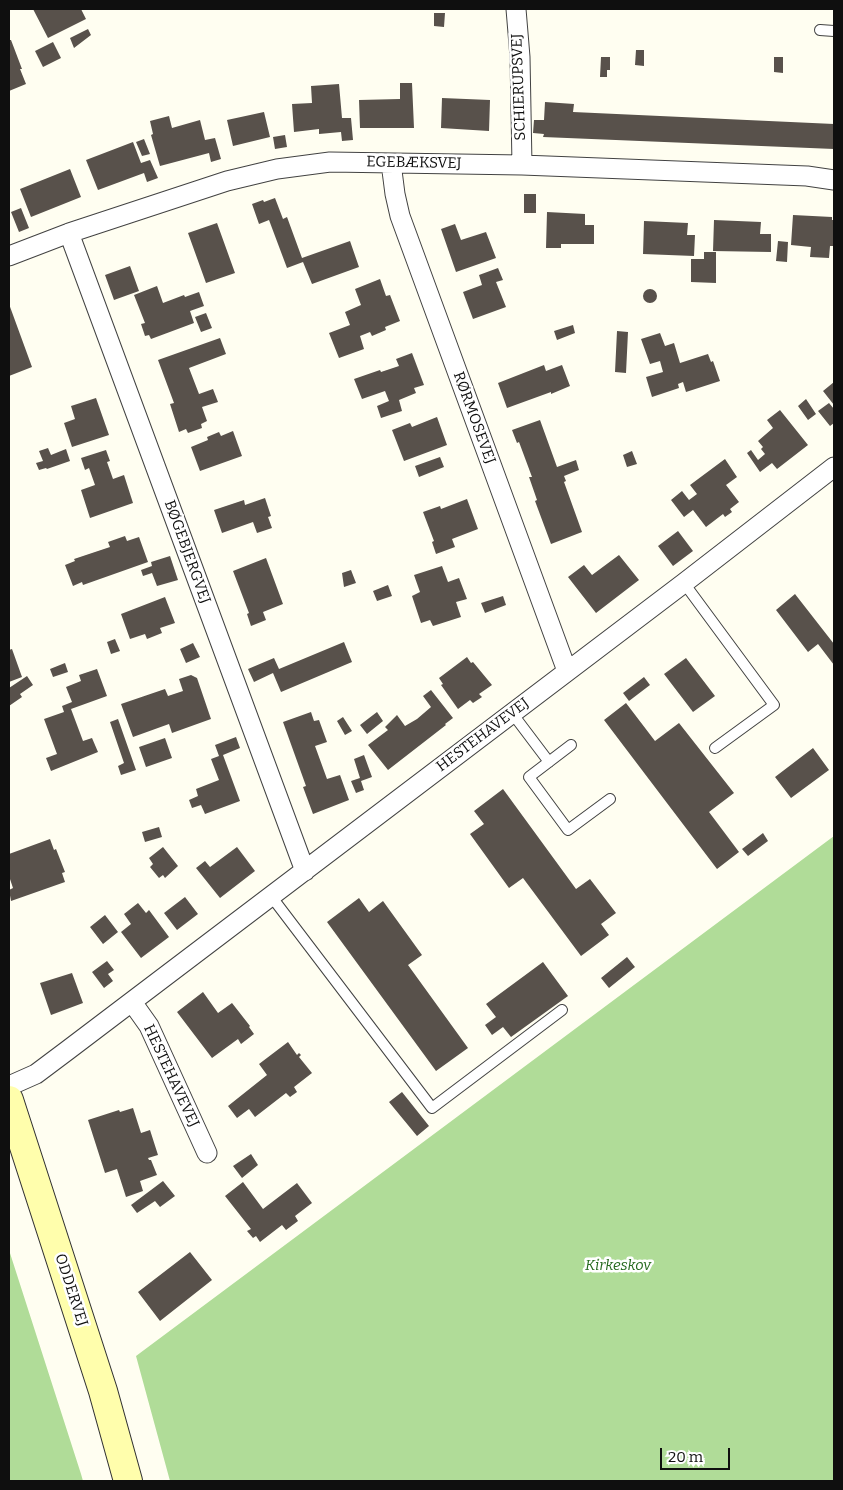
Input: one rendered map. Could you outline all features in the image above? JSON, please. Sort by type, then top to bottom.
[{"type":"street","name":"SCHIERUPSVEJ","points":[[516,9],[520,57],[522,165]]},
{"type":"street","name":"EGEBÆKSVEJ","points":[[9,256],[227,181],[278,170],[330,162],[522,165],[807,176],[834,180]]},
{"type":"street","name":"RØRMOSEVEJ","points":[[391,163],[400,216],[568,671]]},
{"type":"street","name":"BØGEBJERGVEJ","points":[[69,234],[305,871]]},
{"type":"street","name":"HESTEHAVEVEJ","points":[[9,1086],[36,1074],[132,1002],[834,467]]},
{"type":"street","name":"HESTEHAVEVEJ","points":[[132,1002],[149,1026],[207,1153]]},
{"type":"street","name":"ODDERVEJ","points":[[9,1100],[103,1391],[128,1481]]},
{"type":"lane","points":[[820,30],[834,31]]},
{"type":"lane","points":[[684,583],[774,705],[715,748]]},
{"type":"lane","points":[[512,714],[549,762]]},
{"type":"lane","points":[[572,745],[529,777],[568,830],[610,799]]},
{"type":"lane","points":[[271,896],[432,1108],[562,1010]]},
{"type":"green space","name":"Kirkeskov","points":[[834,836],[834,1481],[170,1481],[136,1356]]},
{"type":"green space","points":[[9,1250],[81,1474],[83,1481],[9,1481]]},
{"type":"building","points":[[33,9],[81,9],[86,19],[48,38]]},
{"type":"building","points":[[434,13],[445,13],[444,27],[434,26]]},
{"type":"building","points":[[88,29],[91,35],[74,48],[70,38]]},
{"type":"building","points":[[9,40],[11,40],[26,84],[9,91]]},
{"type":"building","points":[[53,42],[61,58],[43,67],[35,51]]},
{"type":"building","points":[[636,50],[644,50],[644,66],[635,65]]},
{"type":"building","points":[[601,57],[610,57],[610,70],[607,70],[607,77],[600,77]]},
{"type":"building","points":[[774,57],[783,57],[783,73],[774,72]]},
{"type":"building","points":[[400,83],[412,83],[414,128],[360,128],[359,100],[400,99]]},
{"type":"building","points":[[339,84],[342,118],[351,118],[353,140],[342,141],[341,132],[319,134],[319,129],[294,132],[292,104],[312,103],[311,86]]},
{"type":"building","points":[[442,98],[490,100],[489,131],[441,128]]},
{"type":"building","points":[[545,102],[574,104],[573,112],[834,124],[834,149],[543,137],[544,134],[533,133],[534,120],[544,120]]},
{"type":"building","points":[[264,112],[270,137],[233,146],[227,120]]},
{"type":"building","points":[[169,116],[172,128],[200,120],[205,140],[215,138],[221,159],[211,162],[209,153],[160,166],[151,135],[153,134],[150,121]]},
{"type":"building","points":[[285,135],[287,147],[275,149],[273,137]]},
{"type":"building","points":[[144,139],[150,154],[142,156],[136,142]]},
{"type":"building","points":[[133,142],[141,163],[150,160],[158,178],[147,182],[144,173],[98,190],[86,160]]},
{"type":"building","points":[[70,169],[81,197],[31,217],[20,189]]},
{"type":"building","points":[[524,194],[536,194],[536,213],[524,213]]},
{"type":"building","points":[[275,198],[283,219],[287,217],[302,258],[350,241],[359,267],[312,284],[303,262],[287,268],[269,220],[259,224],[252,204]]},
{"type":"building","points":[[21,208],[29,228],[19,232],[11,212]]},
{"type":"building","points":[[547,212],[585,214],[585,225],[594,225],[594,244],[561,244],[561,248],[546,248]]},
{"type":"building","points":[[793,215],[832,217],[832,220],[834,220],[834,246],[830,246],[829,258],[810,257],[811,247],[791,245]]},
{"type":"building","points":[[714,220],[761,222],[760,234],[771,234],[771,252],[713,251]]},
{"type":"building","points":[[644,221],[688,223],[687,235],[695,235],[694,256],[643,254]]},
{"type":"building","points":[[217,223],[235,273],[206,283],[188,233]]},
{"type":"building","points":[[455,224],[461,240],[486,232],[496,258],[456,272],[441,229]]},
{"type":"building","points":[[778,241],[788,242],[787,262],[776,261]]},
{"type":"building","points":[[704,252],[716,252],[716,283],[691,282],[691,259],[704,259]]},
{"type":"building","points":[[130,266],[139,291],[114,300],[105,275]]},
{"type":"building","points":[[498,268],[503,280],[496,282],[506,307],[473,319],[463,292],[482,285],[479,275]]},
{"type":"building","points":[[380,279],[386,296],[390,295],[400,321],[385,327],[386,330],[372,336],[370,332],[360,336],[364,349],[339,358],[329,333],[350,325],[345,312],[361,305],[355,289]]},
{"type":"building","points":[[157,286],[163,303],[184,295],[185,297],[199,292],[204,306],[190,311],[194,323],[151,339],[149,335],[145,336],[141,324],[145,323],[134,295]]},
{"type":"building","points":[[647,289],[653,289],[657,296],[653,303],[647,303],[643,299],[643,293]]},
{"type":"building","points":[[9,304],[32,367],[9,376]]},
{"type":"building","points":[[206,313],[212,328],[201,332],[195,317]]},
{"type":"building","points":[[573,325],[575,333],[557,340],[554,331]]},
{"type":"building","points":[[617,331],[628,332],[626,373],[615,372]]},
{"type":"building","points":[[660,333],[665,346],[674,343],[680,363],[708,354],[711,362],[713,361],[720,381],[686,392],[683,382],[678,384],[679,388],[652,397],[646,377],[663,372],[660,361],[650,364],[641,339]]},
{"type":"building","points":[[220,338],[226,354],[189,368],[199,394],[213,389],[218,402],[202,407],[207,421],[201,424],[202,428],[188,433],[186,429],[179,432],[170,404],[174,403],[158,360]]},
{"type":"building","points":[[412,353],[424,385],[414,388],[416,393],[399,400],[402,411],[381,418],[377,406],[389,401],[385,391],[362,399],[354,379],[399,366],[396,359]]},
{"type":"building","points":[[544,365],[546,371],[562,365],[570,386],[507,408],[498,383]]},
{"type":"building","points":[[834,382],[834,405],[823,391]]},
{"type":"building","points":[[96,398],[109,435],[72,447],[64,423],[75,419],[71,406]]},
{"type":"building","points":[[806,399],[816,414],[808,420],[798,406]]},
{"type":"building","points":[[829,403],[834,409],[834,423],[830,426],[818,411]]},
{"type":"building","points":[[780,410],[808,445],[777,469],[772,463],[760,472],[747,453],[751,450],[758,460],[765,454],[761,449],[763,447],[758,441],[773,428],[767,420]]},
{"type":"building","points":[[437,417],[447,445],[404,461],[392,430],[410,423],[412,427]]},
{"type":"building","points":[[540,420],[557,467],[576,460],[579,470],[564,476],[566,481],[564,482],[582,532],[551,544],[535,501],[537,500],[529,477],[532,477],[519,442],[517,443],[512,430]]},
{"type":"building","points":[[233,431],[242,456],[200,471],[191,447],[208,440],[207,437],[219,432],[221,436]]},
{"type":"building","points":[[48,448],[51,455],[66,449],[70,461],[39,470],[36,463],[43,461],[39,451]]},
{"type":"building","points":[[106,450],[110,461],[107,462],[113,479],[124,475],[133,503],[90,518],[81,490],[95,485],[89,468],[85,470],[81,458]]},
{"type":"building","points":[[632,451],[637,464],[627,467],[623,455]]},
{"type":"building","points":[[440,457],[444,467],[419,477],[415,466]]},
{"type":"building","points":[[725,459],[737,477],[726,485],[739,502],[730,509],[732,512],[725,517],[723,514],[706,527],[693,510],[684,517],[671,500],[682,491],[689,500],[697,494],[690,485]]},
{"type":"building","points":[[265,498],[271,516],[268,517],[272,528],[257,533],[253,522],[222,533],[214,510],[244,500],[245,505]]},
{"type":"building","points":[[467,499],[478,529],[452,539],[455,547],[436,554],[432,542],[434,541],[423,512],[440,506],[441,509]]},
{"type":"building","points":[[678,531],[693,551],[673,566],[658,546]]},
{"type":"building","points":[[125,536],[127,541],[139,537],[148,562],[83,585],[82,582],[73,586],[65,565],[75,561],[74,559],[110,547],[108,542]]},
{"type":"building","points":[[619,555],[639,580],[596,613],[568,577],[584,565],[592,575]]},
{"type":"building","points":[[170,556],[178,580],[157,586],[152,573],[143,576],[141,570],[152,566],[151,562]]},
{"type":"building","points":[[266,558],[283,604],[263,612],[266,620],[251,626],[247,614],[249,613],[233,571]]},
{"type":"building","points":[[442,566],[448,582],[459,578],[467,599],[456,602],[461,617],[433,626],[430,620],[421,623],[412,596],[420,592],[414,575]]},
{"type":"building","points":[[351,570],[356,583],[344,587],[342,573]]},
{"type":"building","points":[[388,585],[392,596],[377,601],[373,591]]},
{"type":"building","points":[[795,594],[834,644],[834,665],[818,644],[808,652],[776,610]]},
{"type":"building","points":[[503,596],[506,605],[485,613],[481,603]]},
{"type":"building","points":[[165,597],[175,623],[160,628],[162,633],[147,639],[145,634],[130,639],[121,614]]},
{"type":"building","points":[[115,639],[120,651],[111,654],[107,642]]},
{"type":"building","points":[[344,642],[352,662],[281,692],[273,673],[254,682],[248,669],[274,658],[279,669]]},
{"type":"building","points":[[193,643],[200,657],[186,663],[180,649]]},
{"type":"building","points":[[12,649],[22,677],[9,682],[9,650]]},
{"type":"building","points":[[467,657],[492,685],[479,694],[482,697],[473,703],[470,700],[458,709],[441,685],[443,684],[439,678]]},
{"type":"building","points":[[686,658],[715,696],[693,712],[664,674]]},
{"type":"building","points":[[65,663],[68,672],[53,677],[50,669]]},
{"type":"building","points":[[97,669],[107,696],[71,709],[83,741],[92,738],[98,752],[51,771],[46,758],[57,754],[44,719],[64,712],[62,706],[72,702],[66,687],[81,681],[79,675]]},
{"type":"building","points":[[191,675],[197,678],[211,719],[172,733],[169,724],[133,737],[121,704],[165,689],[168,696],[183,691],[179,679]]},
{"type":"building","points":[[27,676],[33,685],[20,694],[22,697],[9,706],[9,688]]},
{"type":"building","points":[[644,677],[650,685],[629,701],[623,693]]},
{"type":"building","points":[[431,690],[453,718],[388,770],[368,745],[388,730],[385,727],[397,715],[405,726],[431,707],[423,696]]},
{"type":"building","points":[[626,703],[655,741],[679,723],[734,793],[709,812],[739,852],[717,869],[604,720]]},
{"type":"building","points":[[311,712],[314,721],[319,720],[327,742],[315,746],[327,779],[340,775],[349,800],[313,814],[303,787],[306,786],[283,722]]},
{"type":"building","points":[[377,712],[383,721],[367,734],[360,725]]},
{"type":"building","points":[[343,717],[352,731],[345,735],[337,721]]},
{"type":"building","points":[[118,719],[136,770],[121,775],[118,766],[124,763],[110,722]]},
{"type":"building","points":[[236,737],[240,748],[223,755],[240,801],[205,814],[201,805],[192,808],[189,800],[198,796],[196,789],[219,780],[211,759],[219,756],[215,745]]},
{"type":"building","points":[[165,738],[172,758],[146,767],[139,747]]},
{"type":"building","points":[[813,748],[829,770],[791,798],[775,777]]},
{"type":"building","points":[[364,755],[372,777],[361,781],[364,790],[356,793],[351,781],[360,778],[354,759]]},
{"type":"building","points":[[503,789],[576,889],[590,879],[616,913],[601,924],[609,935],[581,956],[523,878],[509,888],[470,834],[484,824],[474,811]]},
{"type":"building","points":[[159,827],[162,837],[145,842],[142,832]]},
{"type":"building","points":[[763,833],[768,841],[748,856],[742,849]]},
{"type":"building","points":[[50,839],[65,872],[62,873],[65,882],[11,901],[9,890],[13,888],[9,876],[9,854]]},
{"type":"building","points":[[163,847],[178,866],[165,878],[163,875],[159,878],[150,867],[153,864],[149,858]]},
{"type":"building","points":[[237,847],[255,871],[220,898],[196,868],[205,861],[210,867]]},
{"type":"building","points":[[185,897],[198,914],[177,930],[164,913]]},
{"type":"building","points":[[359,898],[369,912],[383,901],[422,955],[408,965],[468,1048],[436,1071],[327,922]]},
{"type":"building","points":[[138,903],[146,913],[149,910],[169,937],[141,958],[121,932],[131,924],[124,914]]},
{"type":"building","points":[[105,915],[118,932],[103,944],[90,927]]},
{"type":"building","points":[[627,957],[635,967],[609,988],[601,978]]},
{"type":"building","points":[[107,961],[114,970],[108,974],[113,981],[104,988],[92,972]]},
{"type":"building","points":[[543,962],[568,996],[511,1037],[503,1027],[492,1035],[485,1025],[496,1017],[486,1004]]},
{"type":"building","points":[[72,973],[83,1003],[51,1015],[40,983]]},
{"type":"building","points":[[203,992],[218,1013],[232,1003],[254,1034],[241,1044],[238,1039],[212,1058],[177,1012]]},
{"type":"building","points":[[288,1042],[297,1055],[299,1053],[301,1055],[299,1057],[312,1073],[294,1087],[297,1092],[290,1097],[286,1093],[255,1117],[249,1109],[237,1118],[228,1106],[267,1075],[259,1064]]},
{"type":"building","points":[[402,1092],[429,1126],[417,1136],[389,1102]]},
{"type":"building","points":[[133,1108],[141,1133],[150,1130],[158,1155],[148,1158],[151,1160],[157,1175],[140,1181],[143,1191],[126,1197],[117,1169],[105,1173],[88,1120],[119,1110],[120,1112]]},
{"type":"building","points":[[251,1154],[258,1165],[242,1178],[233,1166]]},
{"type":"building","points":[[163,1181],[175,1196],[160,1207],[155,1201],[137,1213],[131,1205]]},
{"type":"building","points":[[243,1182],[263,1209],[297,1183],[312,1203],[295,1216],[298,1221],[286,1230],[282,1225],[260,1242],[256,1236],[253,1238],[247,1231],[251,1229],[225,1196]]},
{"type":"building","points":[[190,1252],[212,1280],[160,1321],[138,1292]]}]
